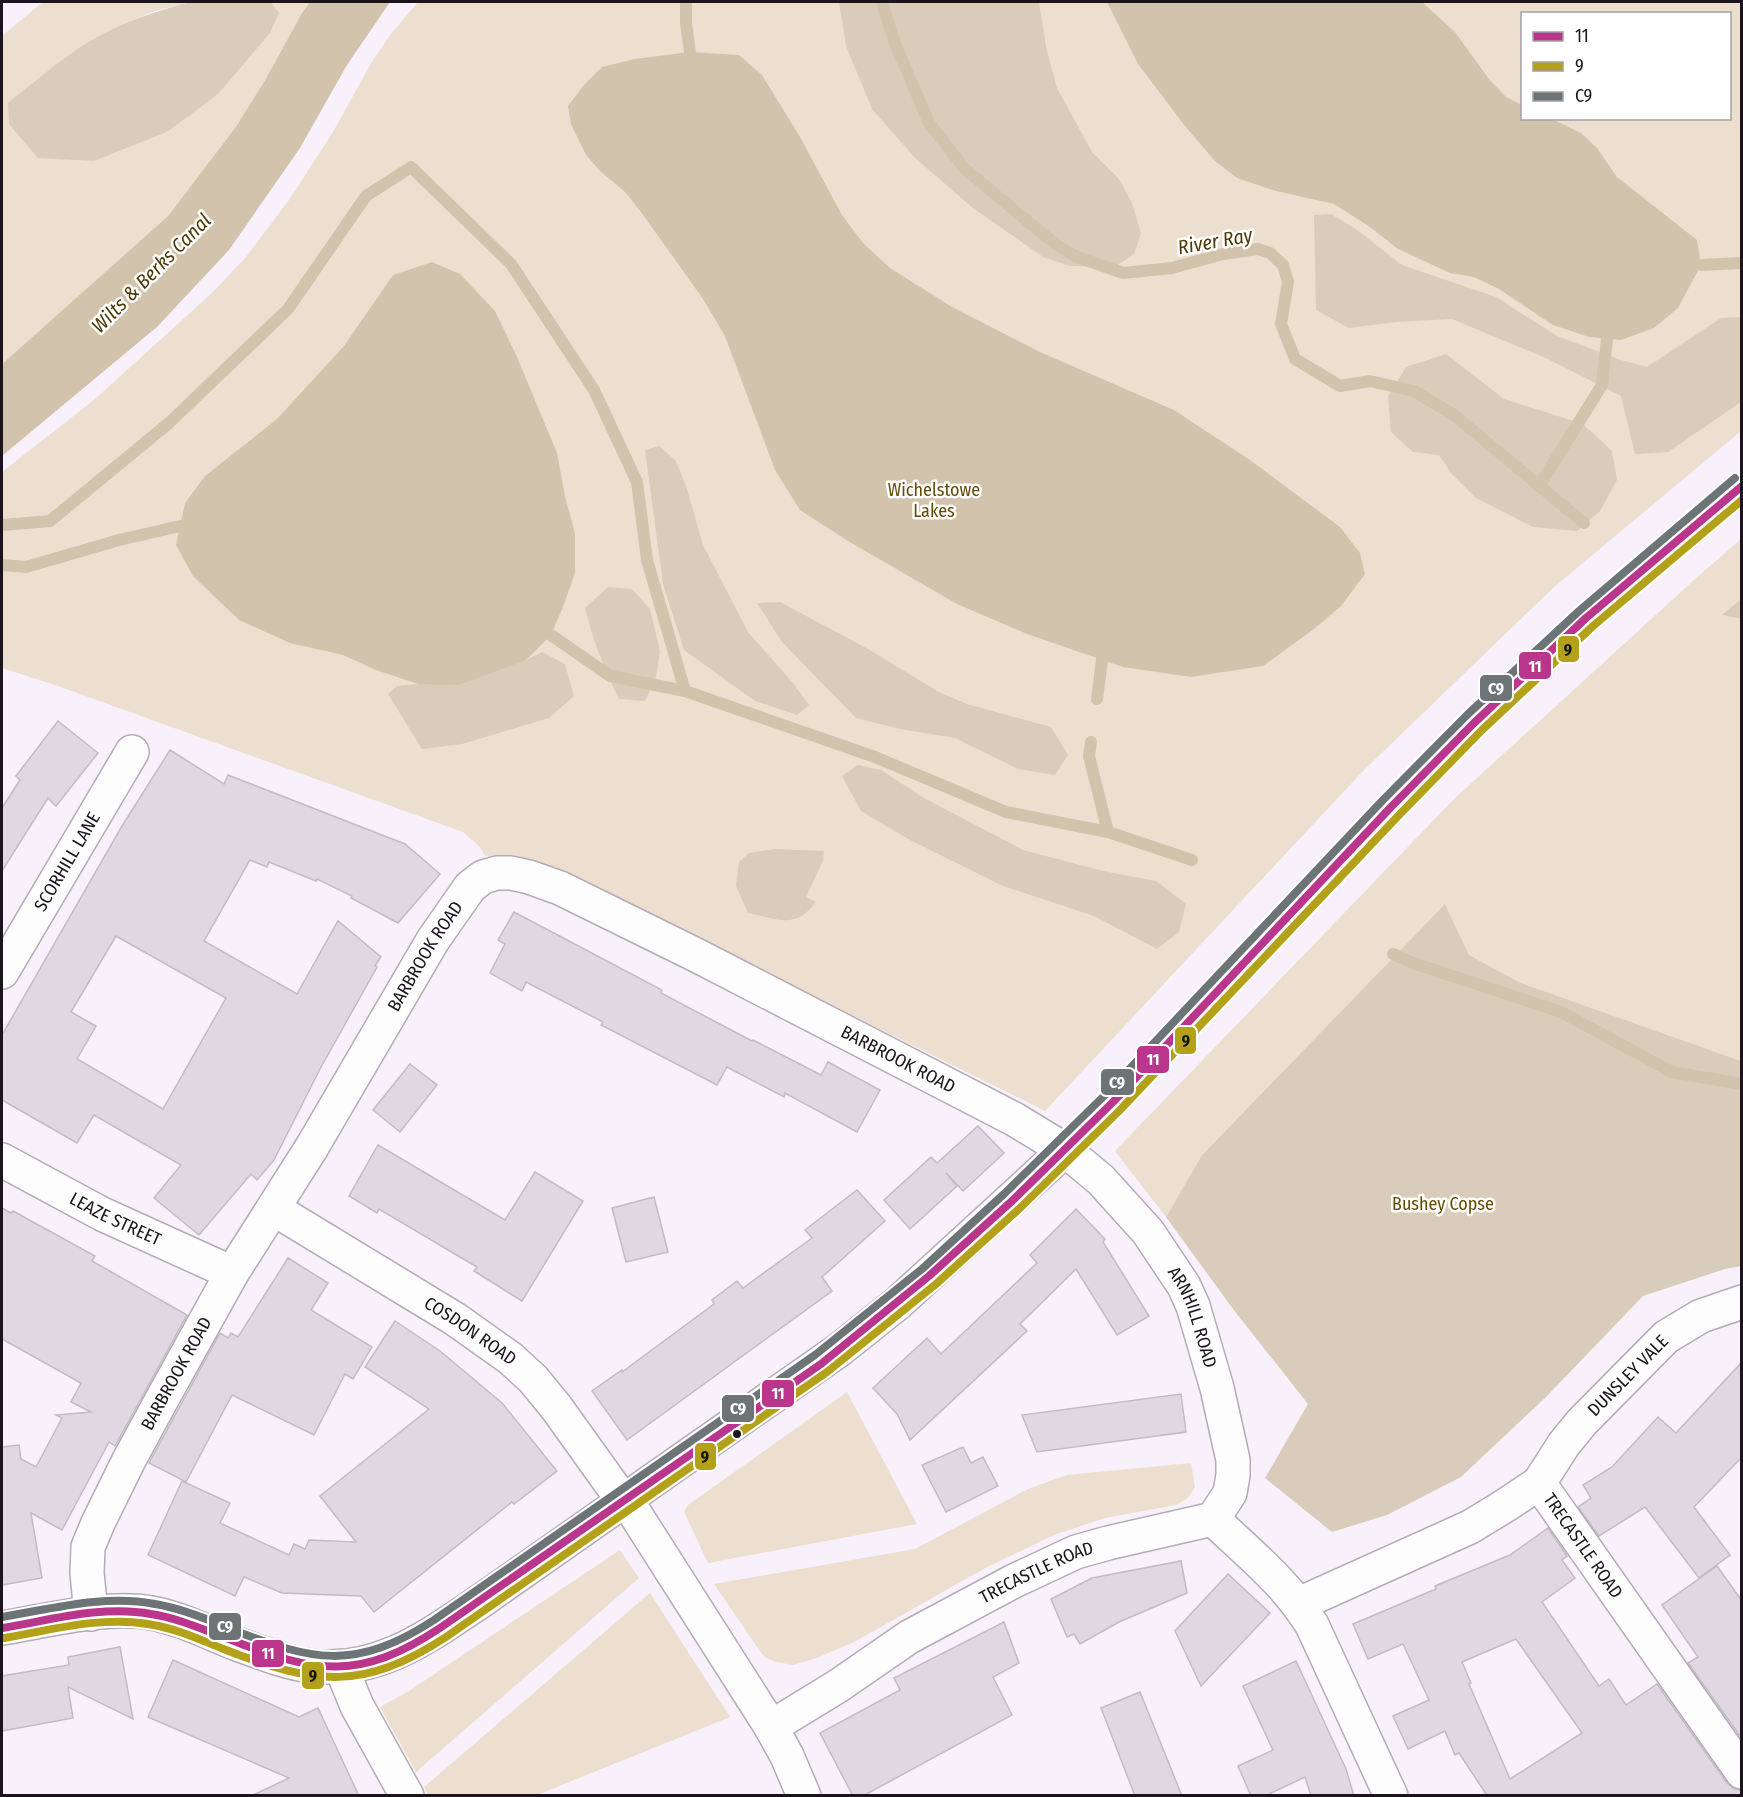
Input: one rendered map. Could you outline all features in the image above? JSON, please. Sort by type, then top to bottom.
[{"type":"street","name":"SCORHILL LANE","points":[[2,972],[132,752]]},
{"type":"street","name":"BARBROOK ROAD","points":[[91,1614],[87,1573],[88,1547],[129,1460],[232,1273],[312,1148],[434,940],[459,901],[470,887],[483,877],[497,873],[511,873],[529,877],[591,902],[1005,1114],[1065,1150]]},
{"type":"street","points":[[2,1628],[122,1611],[151,1613],[182,1622],[274,1657],[310,1666],[341,1667],[369,1664],[402,1650],[438,1630],[839,1350],[898,1303],[1065,1150]]},
{"type":"street","name":"ARNHILL ROAD","points":[[1065,1150],[1101,1180],[1148,1232],[1184,1286],[1193,1306],[1217,1388],[1233,1460],[1230,1493],[1213,1520]]},
{"type":"street","name":"LEAZE STREET","points":[[2,1160],[102,1214],[232,1273]]},
{"type":"street","name":"COSDON ROAD","points":[[274,1209],[455,1319],[510,1359],[533,1379],[625,1501],[771,1727],[787,1756],[804,1796]]},
{"type":"street","name":"DUNSLEY VALE","points":[[1539,1483],[1564,1444],[1582,1422],[1666,1337],[1701,1316],[1742,1302]]},
{"type":"street","name":"TRECASTLE ROAD","points":[[1299,1604],[1470,1527],[1539,1483],[1742,1772]]},
{"type":"street","points":[[1213,1520],[1283,1585],[1299,1604],[1312,1625],[1391,1796]]},
{"type":"street","name":"TRECASTLE ROAD","points":[[771,1727],[838,1686],[909,1637],[1014,1581],[1077,1552],[1213,1520]]},
{"type":"street","points":[[341,1667],[357,1706],[407,1796]]},
{"type":"green space","points":[[43,2],[191,2],[152,12],[116,28],[71,53],[279,13],[271,2],[310,2],[235,128],[168,216],[2,364],[2,36]]},
{"type":"green space","points":[[191,2],[271,2],[279,13],[270,33],[218,94],[167,132],[94,161],[38,158],[9,124],[8,103],[83,45],[128,22]]},
{"type":"green space","name":"Wichelstowe Lakes","points":[[418,2],[1738,2],[1741,4],[1741,431],[1553,588],[1363,771],[1045,1111],[612,896],[522,857],[485,856],[480,847],[463,832],[58,686],[2,668],[2,472],[94,400],[213,292],[246,257],[289,200],[333,132],[373,60]]},
{"type":"green space","points":[[839,2],[1039,2],[1046,47],[1057,88],[1092,152],[1119,179],[1132,203],[1141,233],[1134,254],[1115,267],[1070,266],[1043,257],[973,208],[915,158],[872,109],[846,46]]},
{"type":"green space","points":[[1331,214],[1357,230],[1402,265],[1496,297],[1557,336],[1621,360],[1647,367],[1721,318],[1741,317],[1741,402],[1668,452],[1635,454],[1621,396],[1548,359],[1452,319],[1396,322],[1349,328],[1316,310],[1314,215]]},
{"type":"green space","points":[[1446,354],[1504,399],[1583,424],[1612,451],[1617,480],[1600,511],[1577,531],[1533,527],[1476,498],[1451,473],[1439,455],[1413,452],[1391,432],[1388,397],[1406,367]]},
{"type":"green space","points":[[659,446],[676,461],[687,489],[703,545],[748,632],[793,683],[809,705],[797,715],[755,701],[684,650],[663,584],[645,450]]},
{"type":"green space","points":[[1741,539],[1741,599],[1723,615],[1742,619],[1741,1061],[1521,983],[1469,955],[1445,904],[1202,1155],[1166,1217],[1115,1151],[1454,799]]},
{"type":"green space","points":[[608,587],[632,589],[650,609],[660,651],[656,677],[645,701],[619,699],[592,632],[585,608]]},
{"type":"green space","points":[[1741,599],[1741,619],[1722,615]]},
{"type":"green space","points":[[780,602],[870,650],[939,692],[967,704],[1051,727],[1068,755],[1055,775],[1018,769],[955,738],[900,729],[856,718],[782,642],[757,603]]},
{"type":"green space","points":[[542,652],[565,664],[574,696],[549,718],[462,744],[422,749],[388,694],[397,686],[418,684],[526,660]]},
{"type":"green space","points":[[858,765],[881,770],[924,798],[1023,850],[1103,871],[1156,881],[1186,904],[1179,932],[1157,949],[1094,916],[1003,886],[908,839],[861,811],[842,776]]},
{"type":"green space","points":[[774,849],[824,851],[823,861],[806,897],[816,902],[808,911],[793,919],[777,920],[748,913],[736,886],[739,862],[749,853]]},
{"type":"green space","name":"Bushey Copse","points":[[1445,904],[1469,955],[1521,983],[1741,1061],[1741,1266],[1725,1269],[1643,1296],[1546,1397],[1461,1477],[1387,1515],[1332,1532],[1265,1478],[1308,1404],[1233,1309],[1166,1217],[1202,1155]]},
{"type":"green space","points":[[847,1392],[917,1524],[708,1563],[684,1512],[688,1505]]},
{"type":"green space","points":[[1191,1463],[1195,1487],[1188,1498],[1176,1505],[1105,1518],[1054,1535],[987,1567],[856,1641],[817,1658],[793,1665],[764,1657],[714,1584],[915,1549],[1028,1489],[1067,1475]]},
{"type":"green space","points":[[620,1550],[639,1578],[416,1772],[380,1707],[409,1691]]},
{"type":"green space","points":[[650,1593],[730,1717],[537,1795],[428,1795],[424,1787]]},
{"type":"water","name":"Wilts & Berks Canal","points":[[310,2],[390,2],[347,65],[300,148],[229,250],[157,327],[2,456],[2,364],[168,216],[235,128]]},
{"type":"water","points":[[1107,2],[1422,2],[1455,32],[1489,79],[1506,97],[1521,104],[1521,120],[1554,120],[1581,133],[1597,148],[1617,177],[1697,240],[1701,265],[1678,308],[1654,328],[1621,340],[1589,337],[1553,325],[1499,289],[1474,277],[1450,273],[1398,249],[1370,227],[1334,204],[1276,191],[1237,178],[1215,161],[1138,64]]},
{"type":"water","points":[[690,52],[739,55],[762,75],[800,137],[842,215],[863,243],[890,268],[952,307],[1040,352],[1174,410],[1250,460],[1340,527],[1360,553],[1365,574],[1341,606],[1263,666],[1191,677],[1123,667],[1027,634],[957,604],[848,541],[800,510],[775,470],[725,336],[703,299],[641,212],[625,192],[600,171],[586,155],[571,124],[568,106],[583,86],[602,67],[635,59]]},
{"type":"water","points":[[432,262],[460,274],[495,311],[557,453],[575,534],[575,573],[551,635],[526,660],[459,685],[418,684],[376,670],[343,655],[290,643],[239,620],[193,576],[176,545],[185,503],[205,476],[277,419],[344,346],[393,275]]},
{"type":"building","points":[[58,721],[98,753],[56,806],[48,798],[2,871],[2,808],[20,780],[16,776]]},
{"type":"building","points":[[170,750],[224,784],[228,775],[405,844],[440,874],[398,923],[317,879],[316,881],[269,862],[267,867],[250,860],[204,941],[297,994],[338,921],[381,957],[274,1160],[257,1180],[251,1174],[199,1235],[154,1198],[181,1165],[94,1115],[77,1143],[2,1100],[2,1035],[122,826]],"holes":[[[116,936],[226,998],[163,1109],[77,1059],[96,1026],[71,1012]]]},
{"type":"building","points":[[514,912],[662,990],[661,993],[821,1075],[828,1062],[880,1090],[857,1132],[785,1093],[784,1097],[727,1067],[717,1085],[601,1025],[603,1022],[526,982],[522,991],[490,973],[505,944],[498,940]]},
{"type":"building","points":[[410,1064],[437,1085],[400,1132],[373,1110]]},
{"type":"building","points":[[978,1126],[1004,1153],[963,1191],[946,1173],[957,1186],[910,1229],[884,1200],[931,1157],[937,1163]]},
{"type":"building","points":[[378,1145],[505,1220],[535,1172],[583,1201],[522,1301],[474,1271],[477,1267],[379,1209],[377,1213],[349,1196]]},
{"type":"building","points":[[857,1190],[885,1221],[822,1277],[832,1291],[627,1440],[592,1391],[622,1370],[622,1372],[714,1304],[712,1300],[737,1281],[743,1288],[812,1238],[805,1230]]},
{"type":"building","points":[[654,1197],[668,1252],[626,1262],[612,1208]]},
{"type":"building","points":[[2,1208],[11,1213],[13,1211],[95,1256],[92,1261],[187,1315],[115,1446],[109,1442],[62,1530],[31,1513],[42,1578],[2,1585],[2,1447],[19,1445],[21,1459],[36,1467],[62,1418],[56,1415],[91,1412],[71,1402],[81,1383],[2,1339]]},
{"type":"building","points":[[1076,1209],[1105,1239],[1103,1242],[1149,1316],[1117,1335],[1076,1269],[1020,1324],[1027,1331],[910,1440],[897,1414],[873,1388],[927,1338],[941,1354],[1037,1263],[1030,1255]]},
{"type":"building","points":[[288,1258],[328,1283],[311,1310],[372,1347],[353,1379],[345,1374],[314,1435],[232,1395],[186,1482],[149,1463],[220,1333],[228,1338],[231,1333],[238,1337]]},
{"type":"building","points":[[395,1321],[440,1351],[502,1403],[557,1471],[514,1504],[512,1502],[374,1612],[361,1596],[282,1593],[244,1577],[235,1596],[148,1555],[182,1481],[230,1503],[220,1523],[289,1555],[294,1544],[305,1549],[309,1540],[356,1542],[320,1496],[429,1409],[365,1367]]},
{"type":"building","points":[[1742,1362],[1742,1457],[1694,1507],[1730,1555],[1699,1578],[1645,1507],[1599,1536],[1578,1507],[1591,1498],[1583,1485],[1612,1467],[1658,1417],[1676,1433]]},
{"type":"building","points":[[1181,1394],[1186,1432],[1037,1452],[1022,1415]]},
{"type":"building","points":[[963,1447],[971,1463],[983,1457],[998,1486],[946,1512],[922,1465]]},
{"type":"building","points":[[1548,1528],[1567,1556],[1562,1560],[1575,1578],[1542,1602],[1599,1686],[1609,1679],[1626,1705],[1657,1684],[1727,1783],[1734,1789],[1742,1790],[1742,1796],[1484,1796],[1486,1794],[1459,1753],[1455,1755],[1445,1731],[1408,1749],[1393,1716],[1429,1700],[1403,1644],[1368,1659],[1353,1624],[1510,1555]],"holes":[[[1516,1639],[1582,1733],[1510,1779],[1469,1684],[1471,1683],[1462,1662]]]},
{"type":"building","points":[[1181,1561],[1187,1593],[1119,1622],[1080,1644],[1074,1634],[1067,1637],[1051,1599],[1092,1578]]},
{"type":"building","points":[[1717,1566],[1742,1601],[1742,1739],[1688,1663],[1698,1657],[1662,1605]]},
{"type":"building","points":[[1228,1574],[1270,1613],[1201,1686],[1175,1631]]},
{"type":"building","points":[[1004,1622],[1019,1663],[993,1677],[1012,1715],[863,1796],[853,1796],[820,1733],[900,1690],[894,1678]]},
{"type":"building","points":[[120,1647],[133,1719],[68,1687],[73,1718],[2,1731],[2,1676],[69,1665],[68,1657]]},
{"type":"building","points":[[173,1660],[299,1717],[318,1708],[359,1796],[251,1796],[289,1778],[148,1717]]},
{"type":"building","points":[[1296,1661],[1346,1769],[1354,1796],[1311,1796],[1305,1777],[1265,1796],[1251,1796],[1238,1766],[1273,1750],[1243,1686]]},
{"type":"building","points":[[1140,1692],[1182,1796],[1135,1796],[1101,1708]]},
{"type":"waterway","points":[[686,2],[690,52]]},
{"type":"waterway","name":"River Ray","points":[[882,2],[894,41],[929,123],[964,168],[1054,243],[1075,256],[1123,273],[1172,268],[1223,254],[1258,249],[1270,253],[1283,265],[1288,282],[1281,324],[1295,359],[1340,386],[1370,381],[1414,391],[1454,415],[1584,523]]},
{"type":"waterway","points":[[2,525],[50,521],[169,423],[288,309],[366,196],[411,167],[511,264],[594,390],[637,482],[647,560],[685,691]]},
{"type":"waterway","points":[[1701,265],[1741,263]]},
{"type":"waterway","points":[[1539,486],[1602,385],[1607,339]]},
{"type":"waterway","points":[[2,565],[26,567],[119,540],[180,526]]},
{"type":"waterway","points":[[551,635],[610,676],[685,691],[875,757],[1006,812],[1108,832],[1192,860]]},
{"type":"waterway","points":[[1097,699],[1102,660]]},
{"type":"waterway","points":[[1091,742],[1089,756],[1108,832]]},
{"type":"waterway","points":[[1393,954],[1413,963],[1561,1012],[1672,1072],[1742,1084]]},
{"type":"transit line","name":"C9","points":[[2,1617],[78,1604],[136,1601],[183,1611],[285,1648],[309,1654],[333,1656],[356,1654],[380,1648],[406,1637],[434,1620],[815,1355],[922,1269],[1004,1194],[1105,1095],[1383,800],[1467,715],[1579,611],[1735,478]]},
{"type":"transit line","name":"11","points":[[2,1628],[95,1612],[133,1612],[181,1621],[287,1660],[313,1665],[337,1666],[361,1664],[386,1657],[440,1628],[821,1364],[929,1276],[1012,1201],[1113,1102],[1391,807],[1474,723],[1586,618],[1742,486]]},
{"type":"transit line","name":"9","points":[[4,1638],[94,1623],[148,1624],[178,1631],[258,1662],[313,1676],[339,1677],[364,1674],[389,1667],[446,1637],[827,1372],[936,1284],[1019,1209],[1120,1110],[1482,730],[1593,626],[1742,500]]}]
